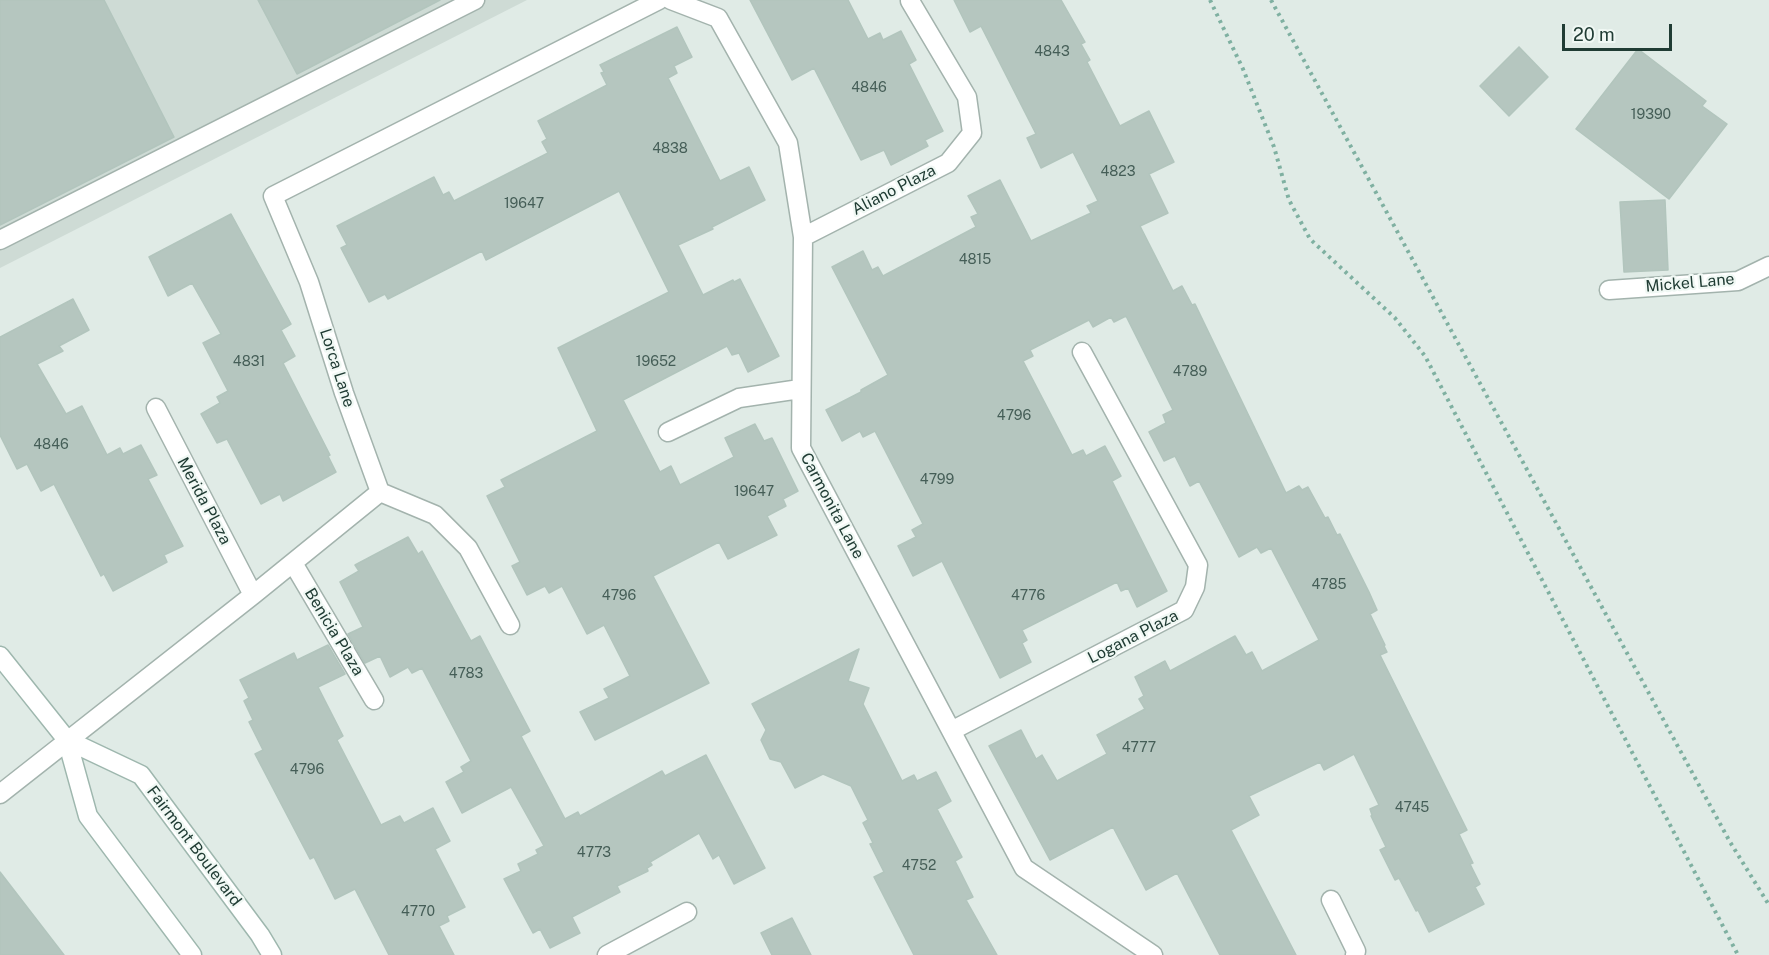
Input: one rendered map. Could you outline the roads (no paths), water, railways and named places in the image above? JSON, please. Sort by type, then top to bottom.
[{"type":"street","points":[[0,240],[475,0]]},
{"type":"street","name":"Lorca Lane","points":[[380,492],[344,393],[309,282],[273,196],[659,0]]},
{"type":"street","name":"Carmonita Lane","points":[[671,0],[718,18],[788,143],[802,237],[801,448],[1024,868],[1153,955]]},
{"type":"street","name":"Aliano Plaza","points":[[802,237],[948,163],[972,133],[967,97],[910,1]]},
{"type":"street","name":"Mickel Lane","points":[[1609,290],[1738,281],[1769,266]]},
{"type":"street","name":"Logana Plaza","points":[[952,730],[1184,610],[1195,587],[1198,565],[1082,352]]},
{"type":"street","points":[[668,432],[739,398],[800,389]]},
{"type":"street","name":"Merida Plaza","points":[[156,408],[253,595]]},
{"type":"street","points":[[0,794],[380,492],[435,515],[468,548],[510,624]]},
{"type":"street","name":"Benicia Plaza","points":[[293,563],[374,700]]},
{"type":"street","name":"Fairmont Boulevard","points":[[0,656],[67,740],[88,816],[192,955]]},
{"type":"street","name":"Fairmont Boulevard","points":[[67,740],[141,775],[260,935],[272,955]]},
{"type":"street","points":[[1331,900],[1356,951],[1355,955]]},
{"type":"street","points":[[607,955],[687,912]]}]
